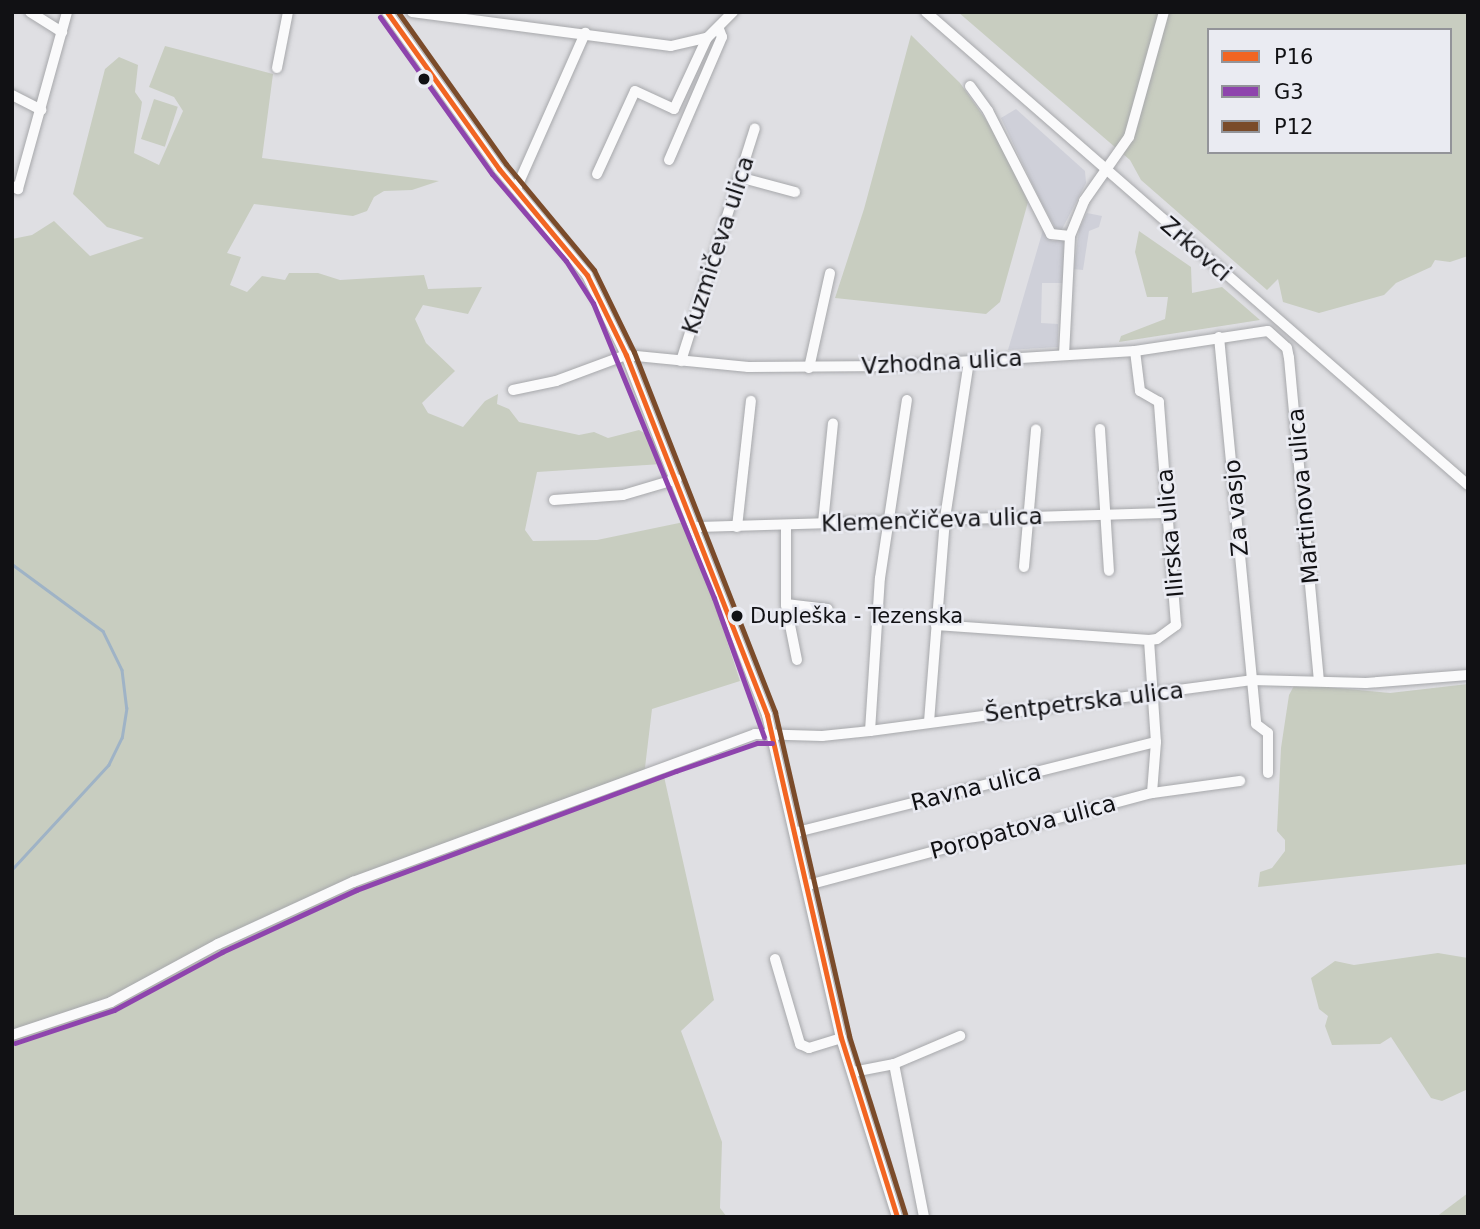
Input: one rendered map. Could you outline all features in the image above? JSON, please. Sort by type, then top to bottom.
[{"type":"street","points":[[30,12],[62,32]]},
{"type":"street","points":[[15,187],[41,110],[67,12]]},
{"type":"street","points":[[276,68],[288,12]]},
{"type":"street","points":[[387,12],[516,189],[587,275],[626,355],[677,480],[772,734],[797,832],[841,1038],[897,1217]]},
{"type":"street","points":[[412,12],[671,46],[707,38],[719,29],[733,12]]},
{"type":"street","name":"Zrkovci","points":[[926,12],[1468,485]]},
{"type":"street","points":[[1064,355],[1070,236],[1084,201],[1106,171],[1135,122],[1164,12]]},
{"type":"street","points":[[669,160],[722,37],[719,29]]},
{"type":"street","points":[[516,189],[585,33]]},
{"type":"street","points":[[597,174],[635,91],[674,109],[707,38]]},
{"type":"street","points":[[970,86],[988,111],[1051,234],[1070,236]]},
{"type":"street","points":[[12,95],[41,110]]},
{"type":"street","name":"Kuzmičeva ulica","points":[[681,361],[755,128]]},
{"type":"street","points":[[739,177],[795,192]]},
{"type":"street","points":[[809,368],[830,273]]},
{"type":"street","name":"Vzhodna ulica","points":[[626,355],[809,368],[969,362],[1135,351],[1256,330]]},
{"type":"street","name":"Martinova ulica","points":[[1256,330],[1279,338],[1289,358],[1319,681]]},
{"type":"street","name":"Za vasjo","points":[[1219,337],[1256,724],[1268,733],[1268,773]]},
{"type":"street","name":"Ilirska ulica","points":[[1135,351],[1140,391],[1159,402],[1178,622],[1157,639],[1149,640]]},
{"type":"street","points":[[513,390],[556,381],[626,355]]},
{"type":"street","points":[[929,722],[945,519],[969,362]]},
{"type":"street","points":[[870,731],[875,627],[907,400]]},
{"type":"street","points":[[737,527],[751,401]]},
{"type":"street","points":[[823,523],[833,423]]},
{"type":"street","points":[[1100,429],[1109,571]]},
{"type":"street","points":[[1024,567],[1026,518],[1037,430]]},
{"type":"street","points":[[554,500],[623,495],[677,480]]},
{"type":"street","name":"Klemenčičeva ulica","points":[[695,527],[1168,513]]},
{"type":"street","points":[[786,525],[786,604],[797,660]]},
{"type":"street","points":[[786,604],[828,609]]},
{"type":"street","points":[[936,625],[1149,640],[1156,742],[1152,793]]},
{"type":"street","name":"Šentpetrska ulica","points":[[12,1035],[111,1002],[218,944],[353,882],[755,734],[822,736],[870,731],[1252,680],[1396,682],[1468,675]]},
{"type":"street","name":"Ravna ulica","points":[[797,832],[1156,742]]},
{"type":"street","name":"Poropatova ulica","points":[[808,885],[1152,793],[1240,781]]},
{"type":"street","points":[[775,959],[800,1044],[809,1048],[841,1038]]},
{"type":"street","points":[[853,1072],[894,1064],[960,1036]]},
{"type":"street","points":[[894,1064],[924,1217]]},
{"type":"shaded area","points":[[958,12],[1468,12],[1468,256],[1450,262],[1435,260],[1431,267],[1396,283],[1384,295],[1319,313],[1283,302],[1278,279],[1267,290],[1141,180],[1130,160]]},
{"type":"shaded area","points":[[911,35],[960,83],[996,134],[1028,202],[1000,302],[986,314],[835,298],[864,209]]},
{"type":"shaded area","points":[[165,46],[273,74],[262,158],[439,181],[412,190],[384,191],[374,197],[367,211],[353,216],[254,204],[227,253],[241,257],[230,285],[247,292],[262,276],[285,280],[289,273],[318,273],[340,280],[424,275],[428,289],[482,287],[468,314],[423,305],[415,319],[426,343],[455,371],[422,403],[428,413],[463,427],[485,401],[498,394],[497,404],[509,409],[519,422],[579,435],[594,432],[608,438],[639,430],[653,438],[662,464],[537,472],[525,530],[533,541],[597,540],[684,522],[691,530],[740,681],[652,709],[644,776],[663,772],[714,1000],[681,1031],[722,1142],[720,1208],[727,1217],[12,1217],[12,239],[32,235],[54,221],[90,256],[144,238],[107,227],[73,194],[105,69],[119,57],[138,65],[135,92],[142,102],[134,153],[159,165],[183,111],[174,97],[149,87]]},
{"type":"shaded area","points":[[154,99],[178,107],[165,147],[141,139]]},
{"type":"shaded area","points":[[1016,109],[1085,171],[1086,183],[1061,231],[1056,229],[1040,200],[1001,118]]},
{"type":"shaded area","points":[[1087,213],[1102,216],[1099,227],[1089,231],[1083,270],[1074,269],[1079,229]]},
{"type":"shaded area","points":[[1043,230],[1052,241],[1064,239],[1063,283],[1042,283],[1041,323],[1058,324],[1058,347],[1008,350]]},
{"type":"shaded area","points":[[1139,231],[1191,267],[1192,293],[1222,287],[1260,320],[1119,342],[1121,336],[1165,319],[1168,297],[1147,297],[1135,252]]},
{"type":"shaded area","points":[[1295,684],[1390,693],[1468,684],[1468,864],[1258,887],[1260,872],[1272,868],[1285,851],[1285,840],[1277,831],[1281,748],[1289,695]]},
{"type":"shaded area","points":[[1438,953],[1468,958],[1468,1089],[1442,1101],[1431,1098],[1391,1037],[1380,1044],[1332,1045],[1325,1026],[1328,1016],[1319,1009],[1311,978],[1335,961],[1354,965]]},
{"type":"shaded area","points":[[1468,1193],[1468,1217],[1437,1217],[1440,1214]]},
{"type":"waterway","points":[[12,564],[103,631],[122,670],[127,708],[122,738],[109,765],[12,870]]},
{"type":"transit line","name":"P16","points":[[387,12],[499,169],[587,275],[626,355],[767,715],[841,1038],[897,1217]]},
{"type":"transit line","name":"P12","points":[[398,12],[506,164],[594,270],[634,352],[775,712],[849,1036],[905,1214]]},
{"type":"transit line","name":"G3","points":[[380,17],[492,174],[566,261],[593,303],[714,598],[764,737]]},
{"type":"transit line","name":"G3","points":[[15,1043],[114,1010],[222,952],[356,890],[676,771],[757,743],[772,743]]},
{"type":"place","name":"Dupleška - Tezenska","points":[[737,616]]}]
